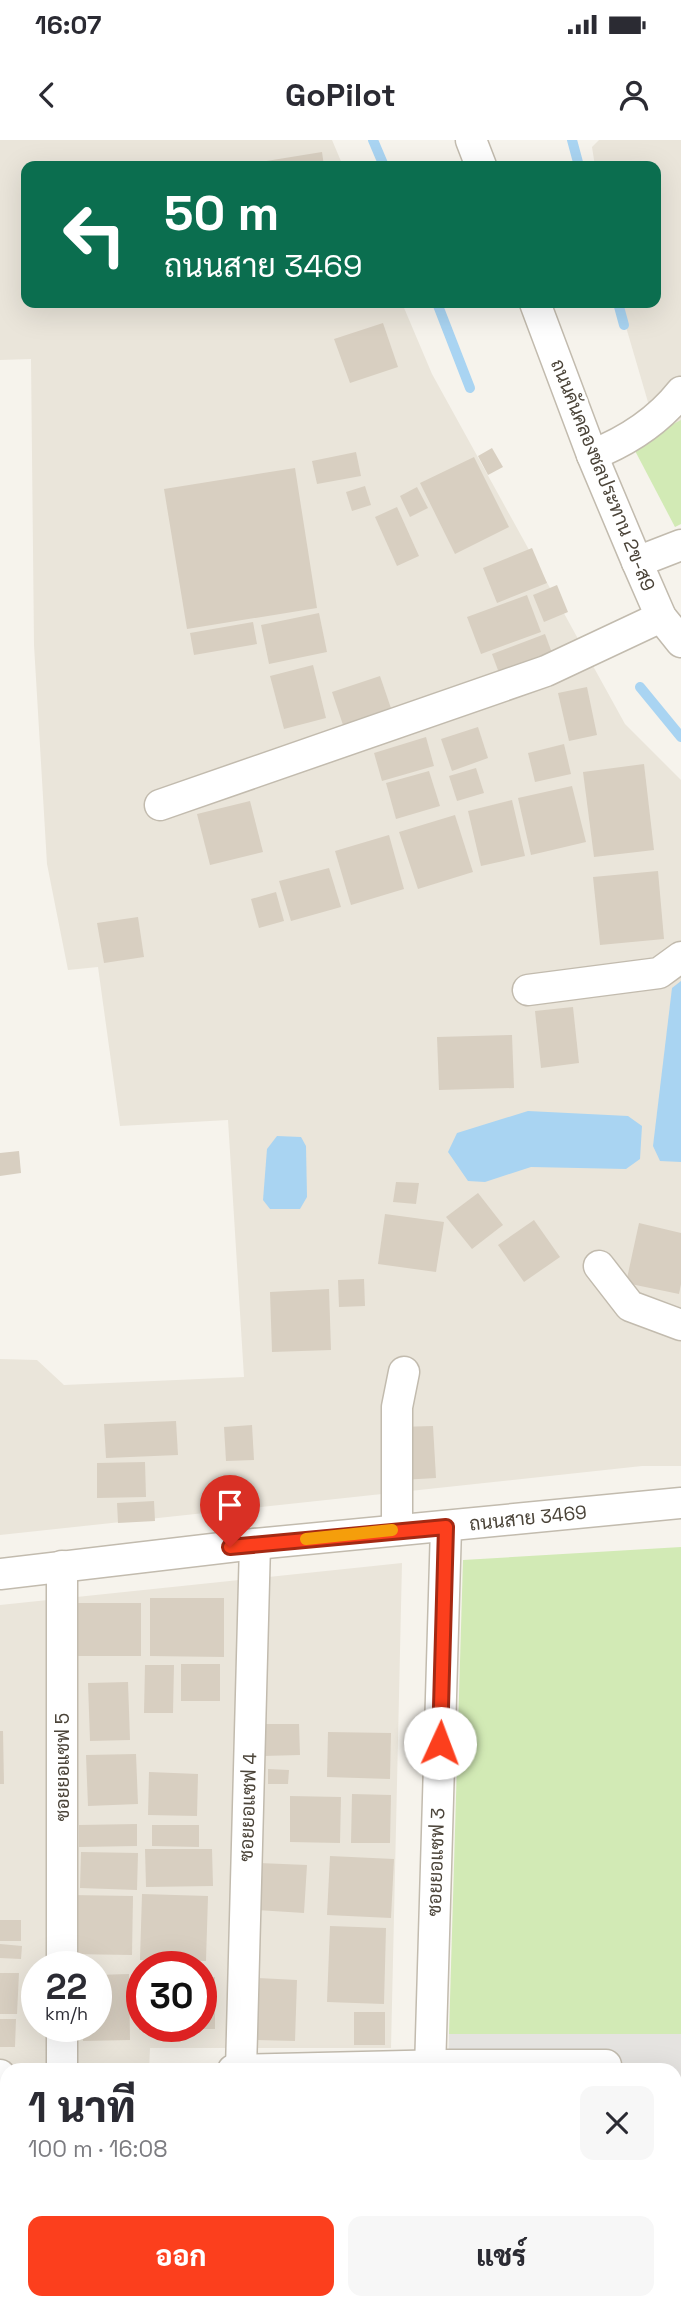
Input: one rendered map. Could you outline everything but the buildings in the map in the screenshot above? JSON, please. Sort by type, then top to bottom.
[{"type":"street","points":[[471,140],[479,161]]},
{"type":"street","name":"ถนนคันคลองชลประทาน 2ข-ส9","points":[[537,308],[592,455],[637,562],[662,617],[681,642]]},
{"type":"street","points":[[592,455],[620,444],[646,425],[681,392]]},
{"type":"street","points":[[637,562],[681,545]]},
{"type":"street","points":[[160,805],[546,671],[662,617]]},
{"type":"street","points":[[528,990],[659,972],[681,957]]},
{"type":"street","points":[[598,1266],[630,1306],[681,1325]]},
{"type":"street","points":[[397,1530],[397,1408],[404,1372]]},
{"type":"street","name":"ถนนสาย 3469","points":[[0,1574],[255,1544],[681,1503]]},
{"type":"street","name":"ซอยยอแซฟ 3","points":[[430,2063],[446,1527]]},
{"type":"street","name":"ซอยยอแซฟ 4","points":[[241,2063],[255,1544]]},
{"type":"street","name":"ซอยยอแซฟ 5","points":[[62,1566],[62,1951]]},
{"type":"street","points":[[62,2042],[62,2063]]},
{"type":"street","points":[[0,2075],[0,2087]]},
{"type":"shaded area","points":[[0,140],[332,140],[341,161],[21,161],[21,308],[404,308],[432,374],[625,724],[681,780],[681,1466],[642,1466],[0,1535],[0,1359],[37,1360],[64,1385],[244,1377],[228,1120],[120,1126],[98,967],[68,970],[47,864],[34,645],[31,359],[0,360]]},
{"type":"shaded area","points":[[599,140],[681,140],[681,515],[620,308],[661,308],[661,161],[594,161],[592,147]]},
{"type":"shaded area","points":[[402,1563],[391,2048],[150,2048],[149,2063],[0,2063],[0,1605]]},
{"type":"shaded area","points":[[449,2034],[681,2034],[681,2063],[448,2063]]},
{"type":"green space","points":[[681,420],[681,524],[675,527],[632,445]]},
{"type":"green space","points":[[681,1547],[681,2034],[449,2034],[463,1560]]},
{"type":"water","points":[[681,981],[681,1162],[660,1161],[653,1146],[672,988]]},
{"type":"water","points":[[528,1111],[628,1116],[642,1126],[640,1159],[626,1169],[531,1167],[485,1182],[468,1181],[448,1152],[457,1133]]},
{"type":"water","points":[[277,1136],[301,1137],[306,1146],[307,1197],[300,1209],[270,1209],[263,1200],[267,1149]]},
{"type":"waterway","points":[[373,140],[382,161]]},
{"type":"waterway","points":[[572,140],[578,161]]},
{"type":"waterway","points":[[439,308],[470,388]]},
{"type":"waterway","points":[[619,308],[624,325]]},
{"type":"waterway","points":[[640,687],[681,737]]},
{"type":"slow traffic","points":[[306,1539],[392,1530]]},
{"type":"route","points":[[230,1547],[446,1527],[440,1743]]}]
